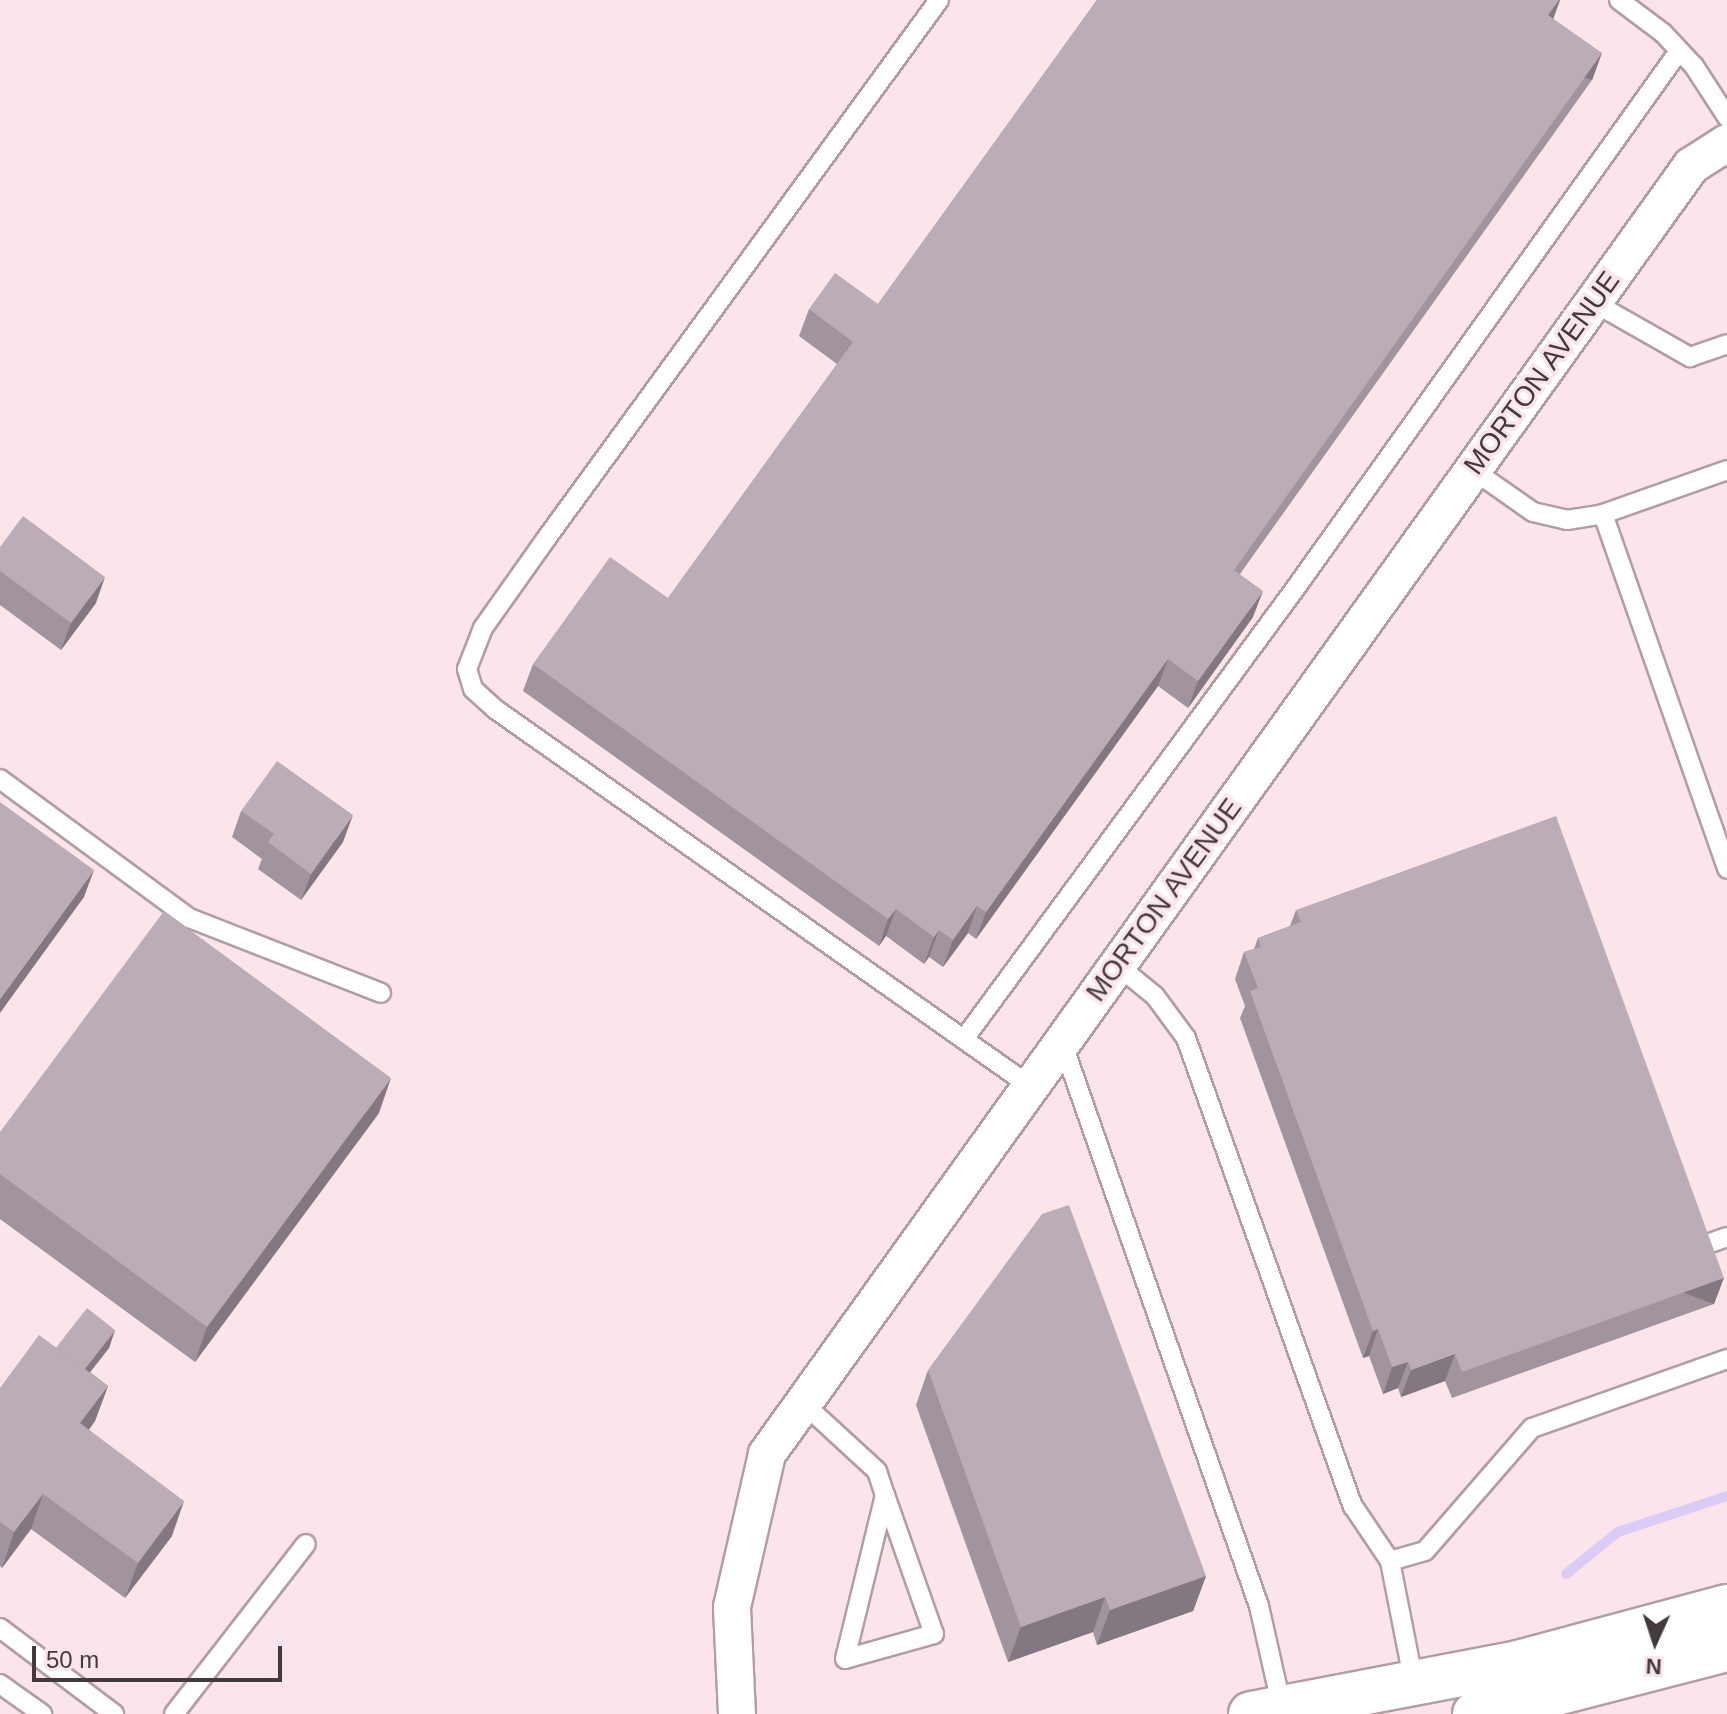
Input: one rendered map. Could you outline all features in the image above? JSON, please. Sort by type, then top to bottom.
[{"type":"street","name":"MORTON AVENUE","points":[[737,1714],[732,1607],[767,1454],[1691,166],[1727,143]]},
{"type":"street","points":[[1475,1714],[1727,1607]]},
{"type":"street","points":[[1260,1712],[1394,1695],[1526,1694],[1727,1649]]},
{"type":"lane","points":[[939,0],[483,628],[467,669],[473,689],[495,709],[1030,1086]]},
{"type":"lane","points":[[1619,0],[1679,51],[1727,117]]},
{"type":"lane","points":[[964,1039],[1292,593],[1679,51]]},
{"type":"lane","points":[[1593,302],[1690,357],[1727,344]]},
{"type":"lane","points":[[1473,470],[1533,512],[1567,520],[1603,514],[1727,470]]},
{"type":"lane","points":[[1603,514],[1727,869]]},
{"type":"lane","points":[[0,779],[189,918],[381,993]]},
{"type":"lane","points":[[1117,965],[1155,996],[1186,1038],[1353,1506],[1390,1561],[1394,1695]]},
{"type":"lane","points":[[1062,1042],[1259,1606],[1260,1712]]},
{"type":"lane","points":[[1705,1245],[1727,1237]]},
{"type":"lane","points":[[1390,1561],[1425,1551],[1532,1428],[1727,1359]]},
{"type":"lane","points":[[803,1403],[877,1471],[934,1634],[845,1659],[885,1495]]},
{"type":"lane","points":[[174,1714],[306,1544]]},
{"type":"lane","points":[[0,1628],[114,1714]]},
{"type":"lane","points":[[0,1684],[42,1714]]},
{"type":"building","points":[[1097,0],[1559,0],[1548,15],[1602,53],[1234,570],[1263,591],[1198,681],[1168,659],[986,912],[977,906],[953,940],[939,930],[934,937],[896,909],[888,919],[533,664],[610,557],[668,598],[853,342],[809,309],[835,273],[878,304]]},
{"type":"building","points":[[23,516],[105,577],[71,623],[0,571],[0,547]]},
{"type":"building","points":[[277,761],[353,815],[311,874],[268,842],[274,834],[241,811]]},
{"type":"building","points":[[0,802],[94,870],[0,999]]},
{"type":"building","points":[[1556,816],[1724,1278],[1462,1372],[1455,1354],[1411,1370],[1408,1362],[1392,1367],[1378,1329],[1373,1331],[1250,991],[1258,988],[1244,952],[1261,947],[1258,938],[1301,922],[1296,910]]},
{"type":"building","points":[[164,911],[391,1078],[207,1327],[0,1174],[0,1132]]},
{"type":"building","points":[[1069,1205],[1206,1576],[1110,1610],[1105,1597],[1021,1627],[928,1370],[1042,1214]]},
{"type":"building","points":[[87,1308],[115,1330],[85,1370],[56,1347]]},
{"type":"building","points":[[39,1335],[108,1386],[80,1423],[184,1501],[138,1563],[43,1494],[14,1532],[0,1522],[0,1388]]},
{"type":"waterway","points":[[1566,1574],[1618,1532],[1727,1496]]}]
